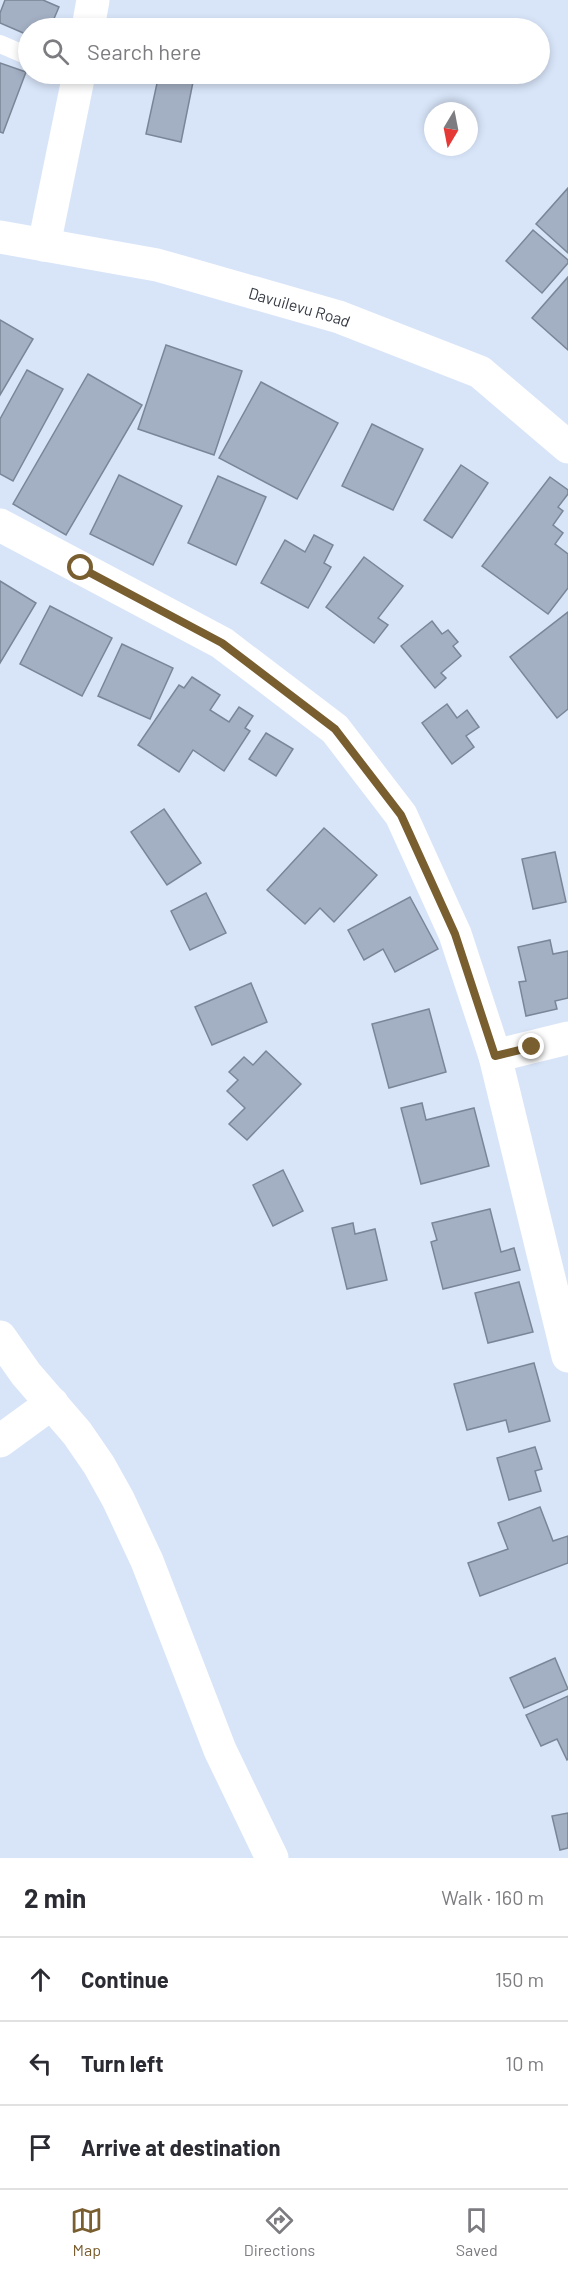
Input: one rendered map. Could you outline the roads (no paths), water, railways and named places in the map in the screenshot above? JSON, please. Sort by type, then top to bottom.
[{"type":"street","points":[[90,18],[93,0]]},
{"type":"street","points":[[44,245],[74,84]]},
{"type":"street","name":"Davuilevu Road","points":[[0,237],[157,265],[339,317],[480,372],[568,447]]},
{"type":"street","points":[[0,525],[222,643],[335,729],[401,815],[455,934],[495,1056],[568,1356]]},
{"type":"street","points":[[495,1056],[568,1038]]},
{"type":"street","points":[[0,1337],[26,1374],[52,1403],[99,1465],[134,1530],[220,1750],[272,1858]]},
{"type":"street","points":[[0,1441],[52,1403]]},
{"type":"lane","points":[[0,45],[18,52]]}]
